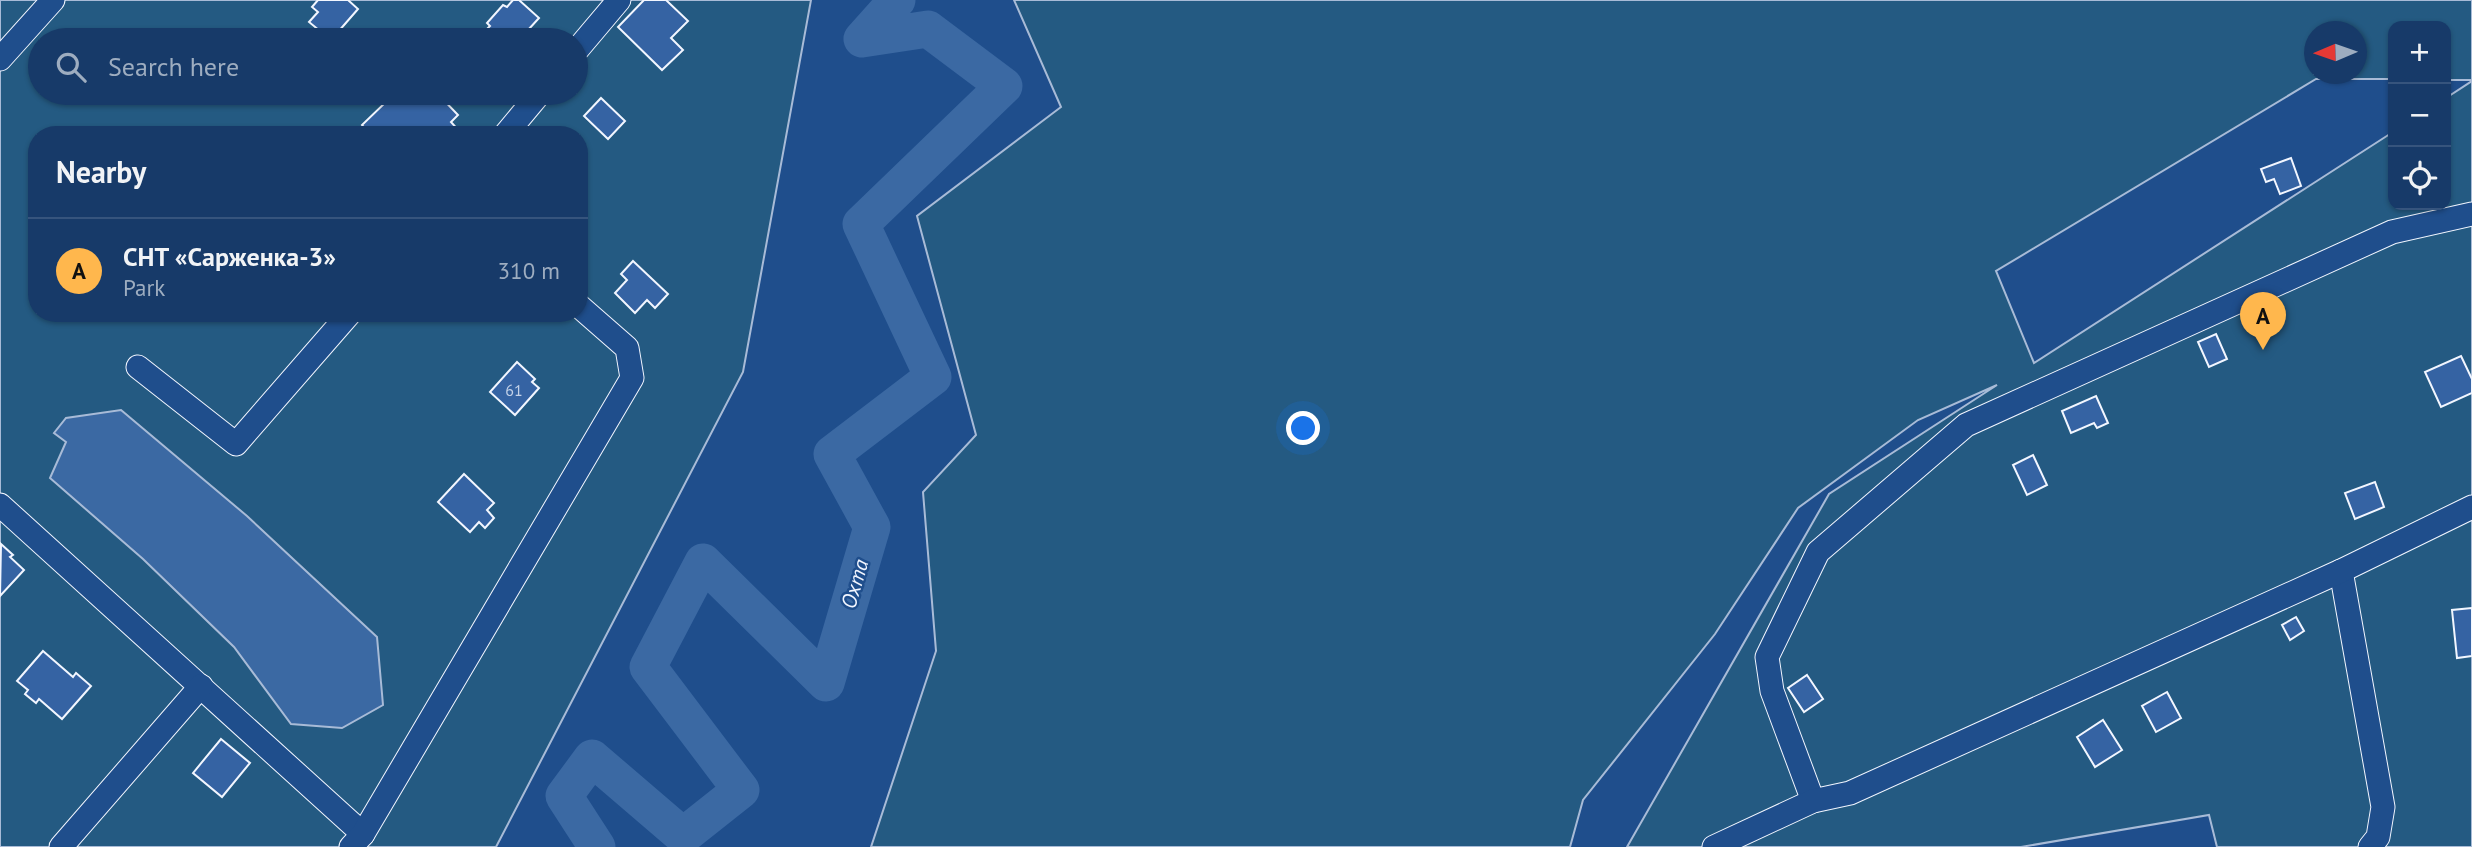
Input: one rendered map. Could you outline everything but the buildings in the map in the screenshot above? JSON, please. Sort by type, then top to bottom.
[{"type":"street","points":[[0,59],[53,0]]},
{"type":"street","points":[[588,37],[619,0]]},
{"type":"street","points":[[512,126],[530,105]]},
{"type":"street","points":[[1813,801],[1772,691],[1768,657],[1818,552],[1966,425],[2392,232],[2472,214]]},
{"type":"street","points":[[0,505],[201,686],[357,840],[632,378],[627,348],[588,314]]},
{"type":"street","points":[[138,367],[236,444],[343,322]]},
{"type":"street","points":[[1714,847],[1813,801],[1850,793],[2472,508]]},
{"type":"street","points":[[2341,570],[2383,807],[2378,837],[2370,847]]},
{"type":"street","points":[[61,847],[201,686]]},
{"type":"shaded area","points":[[0,0],[811,0],[743,372],[496,847],[0,847]]},
{"type":"shaded area","points":[[1014,0],[2472,0],[2472,80],[2451,80],[2451,21],[2388,21],[2388,79],[2367,79],[2367,21],[2304,21],[2304,84],[2308,84],[1996,271],[2034,363],[2388,135],[2388,210],[2451,210],[2451,95],[2472,81],[2472,847],[2217,847],[2209,815],[2021,847],[1627,847],[1829,494],[1997,385],[1918,420],[1798,508],[1715,634],[1583,800],[1570,847],[871,847],[936,651],[923,492],[976,435],[917,216],[1061,107]]},
{"type":"shaded area","points":[[121,410],[247,516],[377,637],[383,705],[342,728],[291,724],[234,647],[143,559],[50,478],[66,442],[54,433],[66,418]]},
{"type":"waterway","name":"Охта","points":[[597,847],[564,796],[592,758],[683,836],[741,790],[648,667],[703,562],[826,683],[872,527],[832,454],[933,377],[861,224],[1004,86],[928,29],[862,39],[897,0]]},
{"type":"place","name":"СНТ «Сарженка-3»","points":[[2263,350]]}]
